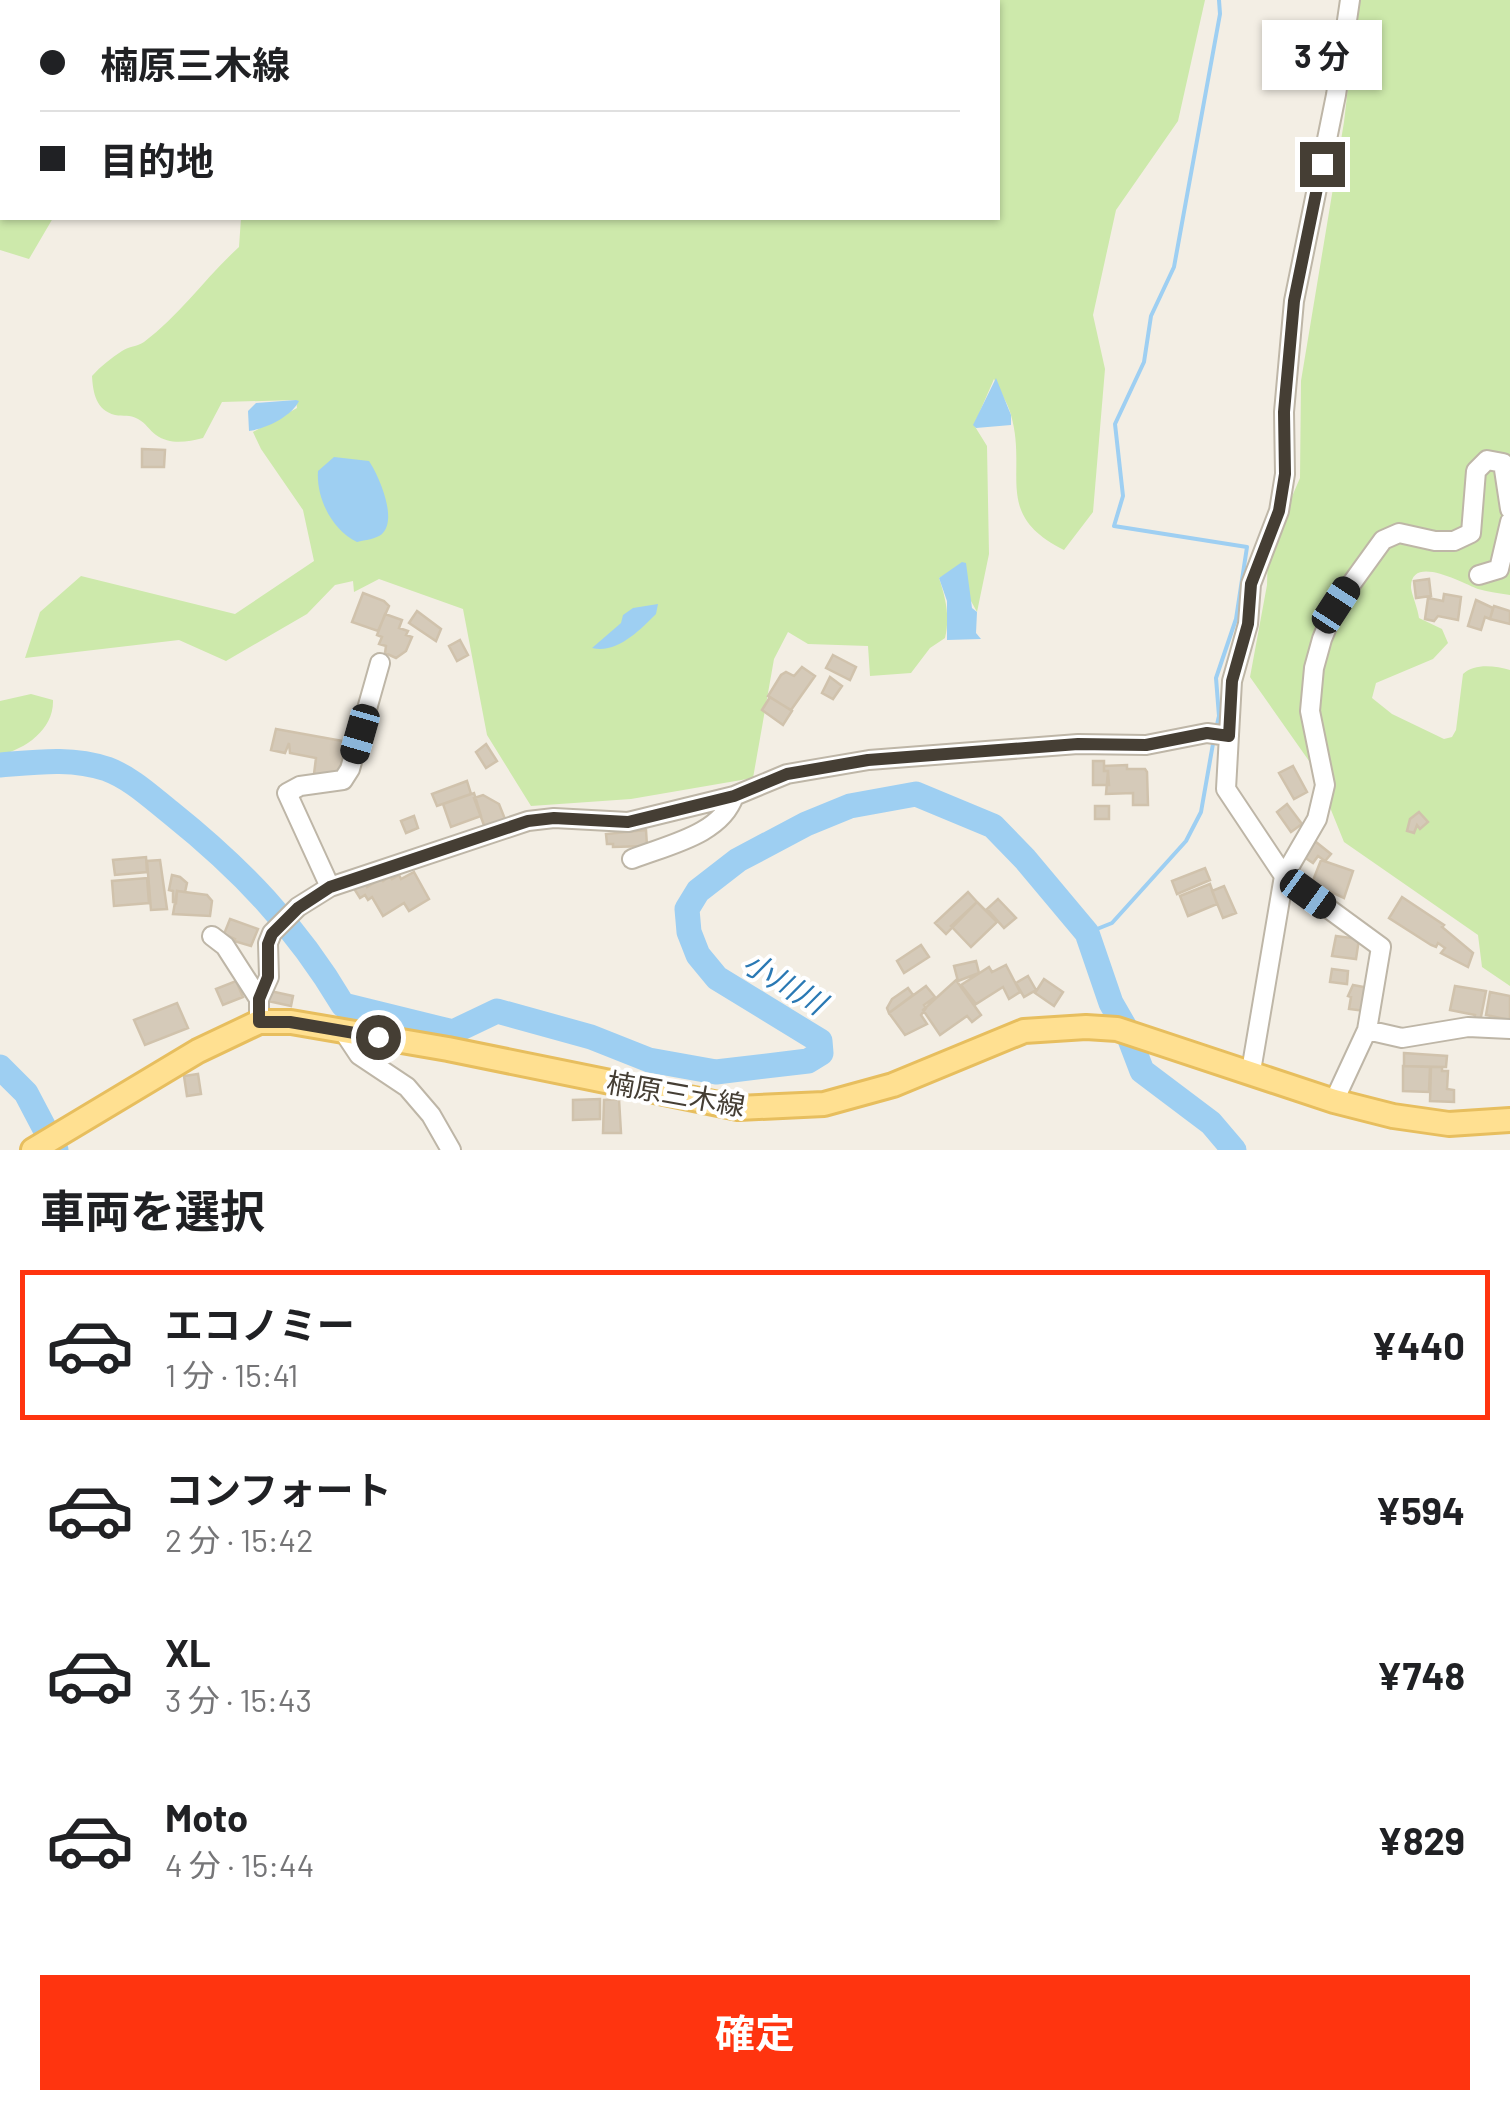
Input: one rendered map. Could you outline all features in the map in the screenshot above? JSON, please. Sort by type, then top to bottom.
[{"type":"main road","name":"楠原三木線","points":[[34,1150],[259,1010],[290,1022],[738,1108],[824,1104],[893,1085],[1024,1031],[1117,1029],[1334,1101],[1394,1116],[1449,1124],[1510,1120]]},
{"type":"street","points":[[1334,1101],[1367,1030],[1381,947],[1284,876],[1226,789],[1232,681],[1248,624],[1251,584],[1279,511],[1285,474],[1284,412],[1294,301],[1336,95],[1350,0]]},
{"type":"street","points":[[1250,1071],[1284,876],[1317,820],[1325,785],[1310,711],[1318,654],[1336,605],[1383,540],[1398,533],[1454,541],[1471,533],[1476,471],[1487,460],[1503,463],[1510,509]]},
{"type":"street","points":[[1478,574],[1499,569],[1510,522]]},
{"type":"street","points":[[330,887],[286,794],[300,786],[343,780],[350,769],[380,663]]},
{"type":"street","points":[[259,1010],[268,977],[268,944],[272,934],[298,908],[330,887],[528,821],[554,818],[628,822],[734,796],[787,774],[868,760],[1078,744],[1146,745],[1207,733],[1229,736]]},
{"type":"street","points":[[632,859],[712,827],[730,809],[734,796]]},
{"type":"street","points":[[212,936],[225,946],[259,1010]]},
{"type":"street","points":[[1367,1030],[1402,1038],[1468,1027],[1510,1029]]},
{"type":"street","points":[[342,1030],[359,1055],[407,1088],[430,1115],[451,1150]]},
{"type":"green space","points":[[1000,0],[1205,0],[1178,121],[1116,210],[1093,315],[1105,369],[1093,512],[1064,550],[1028,522],[1017,492],[1011,415],[994,379],[974,425],[987,446],[989,554],[977,612],[954,570],[939,578],[946,608],[945,638],[930,648],[911,673],[870,676],[868,646],[808,644],[788,632],[774,659],[753,778],[631,799],[531,806],[487,735],[463,609],[379,579],[354,592],[353,581],[335,585],[307,614],[226,661],[179,640],[25,658],[40,612],[81,576],[235,614],[314,561],[303,510],[253,432],[297,408],[296,400],[222,402],[203,438],[179,442],[161,438],[135,417],[109,413],[100,405],[93,389],[92,376],[99,369],[157,331],[239,247],[241,220],[1000,220]]},
{"type":"green space","points":[[1358,0],[1510,0],[1510,595],[1478,589],[1439,574],[1419,573],[1411,588],[1419,618],[1442,629],[1448,643],[1433,659],[1376,683],[1372,698],[1392,714],[1444,739],[1452,737],[1456,730],[1463,674],[1479,667],[1510,670],[1510,986],[1482,967],[1478,935],[1344,842],[1314,768],[1250,677],[1267,585],[1268,552],[1300,478],[1301,381],[1344,122]]},
{"type":"green space","points":[[0,220],[52,220],[29,259],[0,250]]},
{"type":"green space","points":[[31,694],[53,700],[49,720],[28,743],[0,755],[0,701]]},
{"type":"water","points":[[996,378],[1011,415],[1011,425],[976,428],[973,425]]},
{"type":"water","points":[[299,401],[295,407],[284,417],[249,431],[248,411],[256,403]]},
{"type":"water","points":[[334,457],[369,461],[388,508],[386,527],[380,536],[357,542],[340,530],[327,512],[318,471]]},
{"type":"water","points":[[966,563],[972,608],[977,612],[976,633],[981,639],[947,640],[947,601],[939,578]]},
{"type":"water","points":[[658,604],[656,614],[627,639],[610,647],[592,648],[633,608]]},
{"type":"building","points":[[142,449],[165,450],[164,467],[142,467]]},
{"type":"building","points":[[1429,579],[1431,596],[1416,598],[1414,581]]},
{"type":"building","points":[[363,593],[389,606],[378,631],[352,622]]},
{"type":"building","points":[[1444,594],[1461,597],[1458,620],[1438,616],[1434,621],[1425,619],[1428,598],[1443,601]]},
{"type":"building","points":[[1476,600],[1493,608],[1481,630],[1468,626]]},
{"type":"building","points":[[1494,606],[1510,611],[1510,624],[1490,619]]},
{"type":"building","points":[[417,611],[441,629],[436,641],[409,623]]},
{"type":"building","points":[[385,614],[402,620],[399,628],[412,637],[406,651],[396,658],[385,653],[386,646],[379,644],[382,637],[377,635]]},
{"type":"building","points":[[460,640],[468,655],[457,661],[449,646]]},
{"type":"building","points":[[833,655],[856,667],[850,680],[826,668]]},
{"type":"building","points":[[802,667],[815,676],[791,710],[768,696],[781,675],[786,672],[794,676]]},
{"type":"building","points":[[830,677],[842,686],[833,699],[822,693]]},
{"type":"building","points":[[770,697],[792,711],[783,725],[762,710]]},
{"type":"building","points":[[276,729],[348,742],[338,775],[314,774],[316,758],[290,753],[289,743],[285,753],[271,750]]},
{"type":"building","points":[[486,744],[497,761],[486,768],[476,752]]},
{"type":"building","points":[[1093,761],[1104,761],[1109,785],[1093,785]]},
{"type":"building","points":[[1127,765],[1127,769],[1147,772],[1148,805],[1133,805],[1133,793],[1106,794],[1108,771],[1104,771],[1104,766]]},
{"type":"building","points":[[1293,766],[1307,792],[1294,799],[1279,773]]},
{"type":"building","points":[[467,781],[471,794],[437,806],[432,794]]},
{"type":"building","points":[[474,793],[481,816],[451,827],[443,804]]},
{"type":"building","points":[[483,795],[499,804],[505,819],[485,828],[474,798]]},
{"type":"building","points":[[1287,804],[1302,824],[1291,832],[1277,812]]},
{"type":"building","points":[[1095,806],[1109,806],[1109,819],[1095,819]]},
{"type":"building","points":[[1419,812],[1428,822],[1420,829],[1417,825],[1414,833],[1407,831],[1410,819]]},
{"type":"building","points":[[414,816],[418,828],[406,833],[401,821]]},
{"type":"building","points":[[646,830],[647,846],[607,844],[606,834]]},
{"type":"building","points":[[1316,842],[1331,854],[1325,861],[1318,856],[1313,863],[1301,855],[1309,844]]},
{"type":"building","points":[[146,857],[147,872],[115,875],[113,860]]},
{"type":"building","points":[[160,860],[167,909],[151,910],[147,861]]},
{"type":"building","points":[[1321,860],[1353,871],[1344,898],[1312,883]]},
{"type":"building","points":[[1205,868],[1210,880],[1177,894],[1172,881]]},
{"type":"building","points":[[414,872],[429,899],[409,911],[404,903],[383,916],[372,897],[360,898],[353,887],[365,883],[367,887],[390,876],[392,879],[399,875],[401,879]]},
{"type":"building","points":[[172,875],[187,883],[185,892],[177,891],[176,903],[173,891],[169,890]]},
{"type":"building","points":[[147,878],[149,903],[114,906],[112,881]]},
{"type":"building","points":[[1210,884],[1217,904],[1188,916],[1180,896]]},
{"type":"building","points":[[1224,886],[1236,913],[1223,918],[1212,891]]},
{"type":"building","points":[[177,891],[207,895],[212,901],[210,916],[173,914]]},
{"type":"building","points":[[968,892],[977,902],[946,934],[935,923]]},
{"type":"building","points":[[1402,897],[1444,925],[1473,953],[1468,967],[1441,953],[1445,948],[1438,943],[1436,947],[1431,945],[1389,918]]},
{"type":"building","points":[[998,899],[1016,918],[1004,928],[987,909]]},
{"type":"building","points":[[977,902],[997,922],[971,947],[951,926]]},
{"type":"building","points":[[230,919],[258,929],[251,946],[224,934]]},
{"type":"building","points":[[1336,936],[1359,939],[1356,959],[1332,956]]},
{"type":"building","points":[[921,945],[929,957],[904,973],[897,961]]},
{"type":"building","points":[[976,961],[979,973],[958,981],[954,966]]},
{"type":"building","points":[[1006,965],[1020,992],[1009,999],[1003,987],[976,1004],[961,985],[989,967],[992,972]]},
{"type":"building","points":[[1332,969],[1348,971],[1347,984],[1330,982]]},
{"type":"building","points":[[1028,976],[1036,990],[1024,997],[1016,983]]},
{"type":"building","points":[[1044,979],[1063,992],[1054,1006],[1035,993]]},
{"type":"building","points":[[956,980],[981,1015],[972,1022],[967,1016],[940,1035],[923,1010]]},
{"type":"building","points":[[236,981],[243,997],[223,1005],[216,989]]},
{"type":"building","points":[[1353,985],[1369,988],[1366,1011],[1349,1009],[1348,996]]},
{"type":"building","points":[[926,986],[935,997],[924,1005],[921,1015],[927,1024],[905,1035],[889,1013]]},
{"type":"building","points":[[1455,986],[1486,991],[1480,1022],[1474,1021],[1475,1015],[1450,1010]]},
{"type":"building","points":[[908,988],[913,995],[889,1013],[887,1008],[892,999]]},
{"type":"building","points":[[270,991],[293,996],[291,1006],[268,1001]]},
{"type":"building","points":[[1490,992],[1510,996],[1510,1020],[1486,1015]]},
{"type":"building","points":[[177,1003],[188,1028],[145,1045],[134,1020]]},
{"type":"building","points":[[1404,1053],[1447,1056],[1446,1067],[1404,1066]]},
{"type":"building","points":[[1403,1066],[1430,1067],[1429,1092],[1403,1091]]},
{"type":"building","points":[[1431,1067],[1448,1071],[1447,1089],[1454,1090],[1454,1102],[1430,1101]]},
{"type":"building","points":[[198,1074],[201,1094],[187,1096],[184,1076]]},
{"type":"building","points":[[600,1099],[600,1119],[573,1120],[573,1100]]},
{"type":"building","points":[[619,1099],[621,1133],[603,1133],[604,1100]]},
{"type":"waterway","points":[[1216,729],[1216,678],[1236,619],[1247,547],[1114,526],[1123,496],[1115,424],[1144,362],[1151,316],[1174,267],[1220,14],[1219,0]]},
{"type":"waterway","points":[[1087,933],[1112,923],[1186,841],[1201,812],[1214,738]]},
{"type":"waterway","name":"小川川","points":[[0,765],[81,763],[107,769],[132,782],[196,833],[266,900],[343,1005],[453,1032],[497,1011],[591,1037],[649,1060],[716,1072],[808,1061],[821,1053],[820,1041],[717,978],[698,955],[689,932],[687,909],[698,891],[738,860],[806,824],[850,806],[916,794],[993,826],[1025,859],[1087,933],[1111,1003],[1142,1071],[1211,1123],[1234,1150]]},
{"type":"waterway","name":"小川川","points":[[0,1067],[26,1093],[56,1150]]},
{"type":"route","points":[[378,1037],[290,1022],[259,1022],[259,999],[268,977],[268,944],[272,934],[298,908],[330,887],[528,821],[554,818],[628,822],[734,796],[787,774],[868,760],[1078,744],[1146,745],[1207,733],[1229,736],[1232,681],[1248,624],[1251,584],[1279,511],[1285,474],[1284,412],[1294,301],[1322,164]]}]
